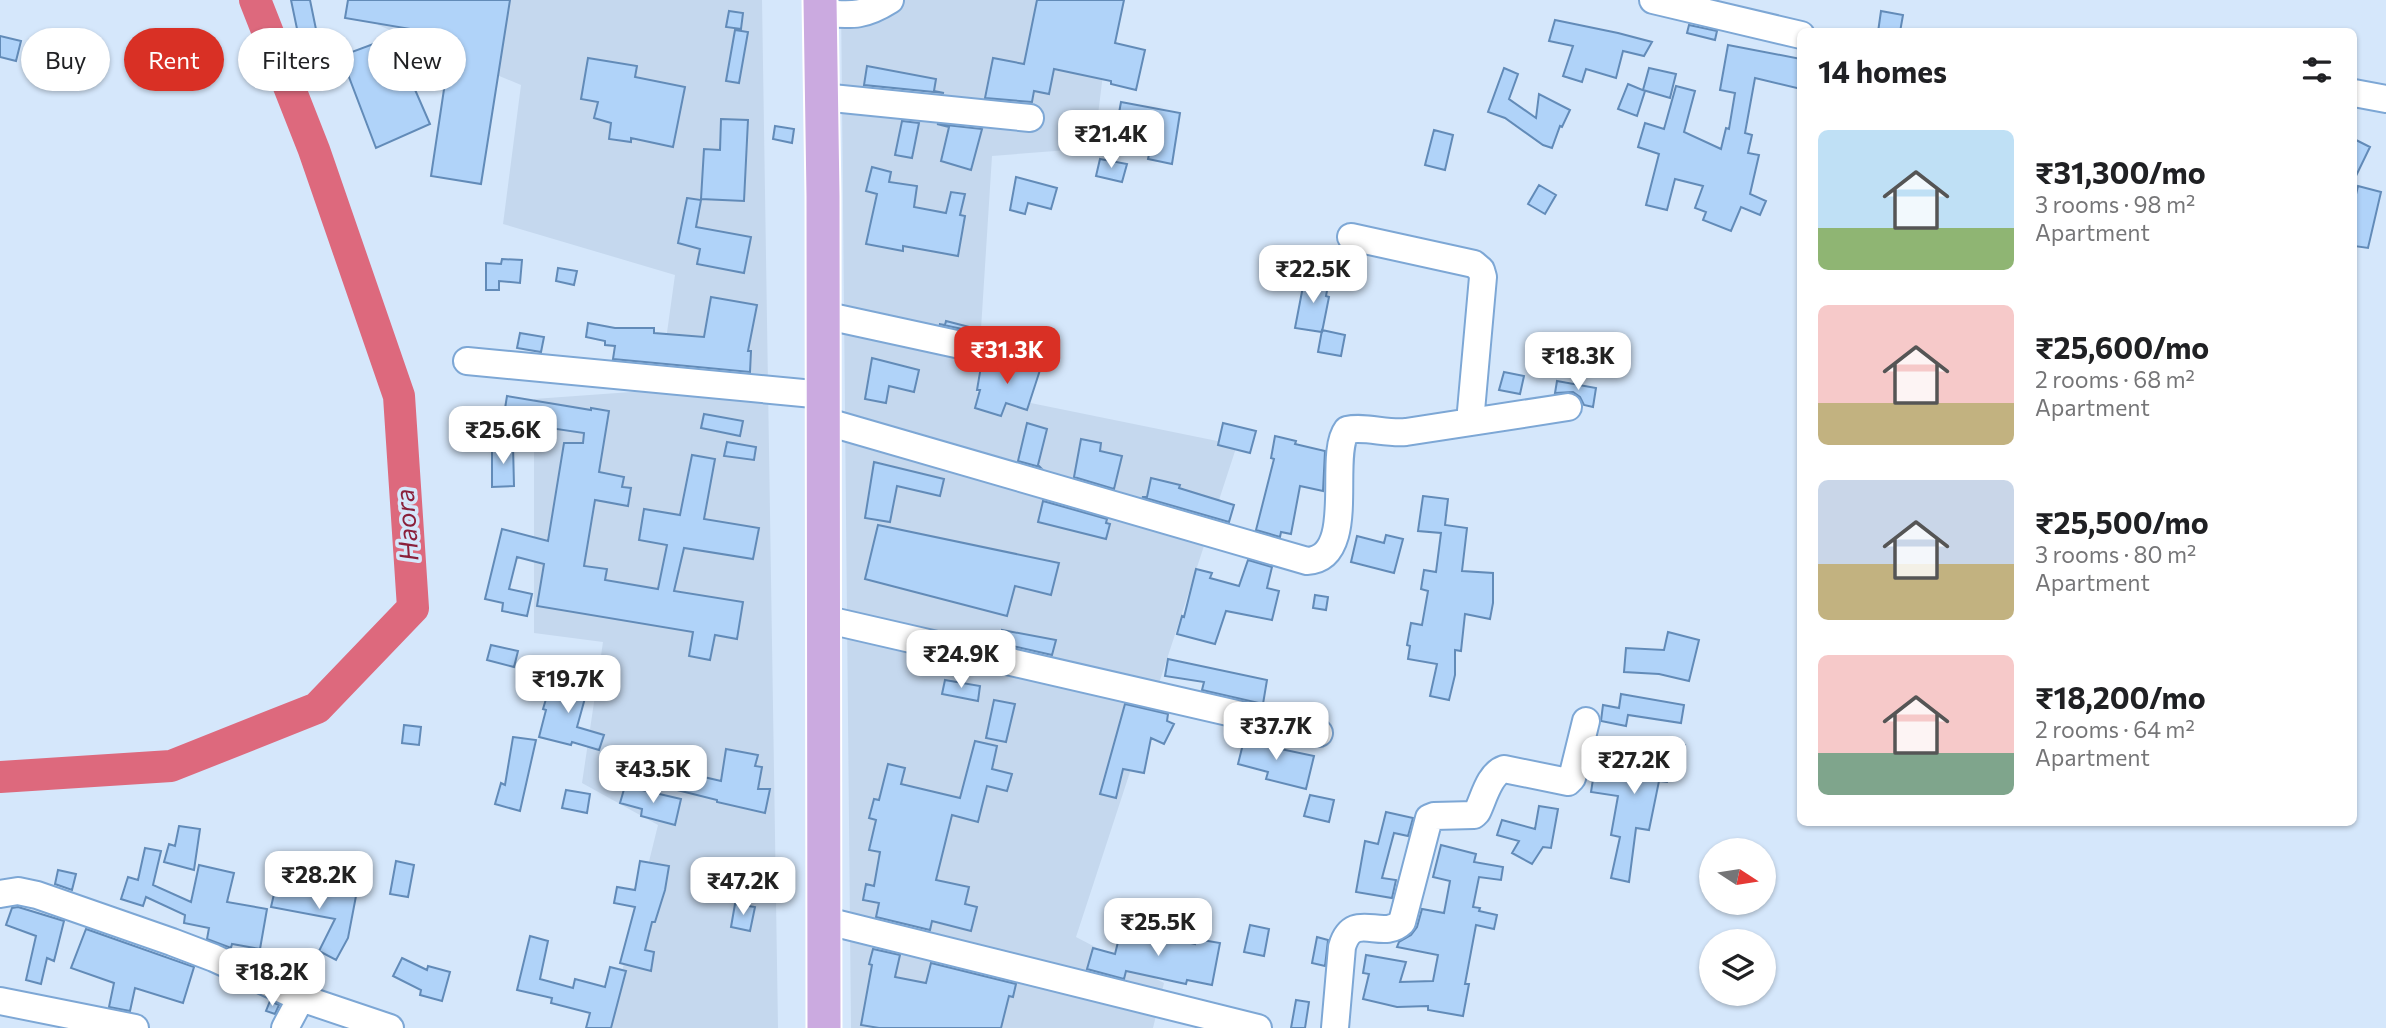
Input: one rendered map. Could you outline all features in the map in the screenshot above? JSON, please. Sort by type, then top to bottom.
[{"type":"main road","points":[[820,7],[824,408],[824,1028]]},
{"type":"street","points":[[820,7],[859,15],[890,0]]},
{"type":"street","points":[[1653,0],[1797,34]]},
{"type":"street","points":[[2357,94],[2386,99]]},
{"type":"street","points":[[822,97],[1030,118]]},
{"type":"street","points":[[1351,237],[1474,264],[1481,270],[1470,422]]},
{"type":"street","points":[[823,315],[993,352]]},
{"type":"street","points":[[467,361],[824,408],[1307,561],[1316,560],[1325,554],[1332,542],[1339,515],[1342,443],[1347,430],[1395,433],[1567,407]]},
{"type":"street","points":[[824,619],[1319,733]]},
{"type":"street","points":[[1335,1028],[1342,947],[1346,935],[1355,928],[1391,928],[1402,922],[1429,818],[1474,815],[1493,776],[1504,769],[1568,782],[1572,778],[1586,721]]},
{"type":"street","points":[[0,894],[18,891],[37,895],[172,942],[301,998],[390,1028]]},
{"type":"street","points":[[823,920],[1195,1020],[1258,1028]]},
{"type":"street","points":[[285,1028],[301,998]]},
{"type":"street","points":[[0,1001],[135,1028]]},
{"type":"shaded area","points":[[371,0],[762,0],[778,1028],[608,1028],[658,825],[582,783],[603,642],[534,633],[534,399],[659,390],[675,275],[503,224],[521,85],[466,62],[466,28],[385,28],[378,25]]},
{"type":"shaded area","points":[[841,0],[1112,0],[1094,148],[992,156],[977,392],[1237,445],[1076,937],[1164,983],[1153,1028],[851,1028]]},
{"type":"building","points":[[291,0],[310,0],[316,28],[297,28]]},
{"type":"building","points":[[348,0],[510,0],[481,184],[431,176],[444,91],[466,91],[466,28],[404,28],[345,18]]},
{"type":"building","points":[[1037,0],[1124,0],[1115,43],[1145,50],[1136,90],[1111,84],[1111,81],[1054,69],[1049,94],[1034,91],[1032,102],[985,98],[993,58],[1024,64]]},
{"type":"building","points":[[729,11],[743,13],[741,29],[726,27]]},
{"type":"building","points":[[1881,11],[1903,15],[1901,28],[1879,28]]},
{"type":"building","points":[[1555,20],[1652,42],[1644,56],[1623,51],[1616,78],[1586,69],[1582,82],[1563,76],[1573,46],[1549,41]]},
{"type":"building","points":[[1689,25],[1717,31],[1715,40],[1687,33]]},
{"type":"building","points":[[735,30],[748,32],[739,83],[726,81]]},
{"type":"building","points":[[0,36],[21,41],[16,61],[0,57]]},
{"type":"building","points":[[1728,45],[1797,58],[1797,88],[1755,78],[1745,133],[1752,135],[1748,153],[1759,155],[1750,194],[1766,201],[1760,215],[1741,207],[1731,231],[1703,220],[1706,212],[1695,208],[1703,186],[1675,179],[1667,210],[1646,205],[1659,154],[1638,147],[1645,123],[1664,129],[1676,86],[1695,91],[1684,132],[1721,149],[1726,128],[1729,129],[1735,93],[1720,90]]},
{"type":"building","points":[[368,46],[368,91],[416,91],[430,124],[376,148],[354,90],[354,51]]},
{"type":"building","points":[[588,58],[637,66],[635,77],[685,87],[673,147],[631,138],[631,142],[609,139],[611,123],[594,118],[598,102],[581,99]]},
{"type":"building","points":[[867,66],[936,79],[934,91],[944,93],[864,85]]},
{"type":"building","points":[[1504,68],[1518,74],[1509,99],[1536,118],[1539,94],[1570,110],[1562,127],[1560,126],[1552,148],[1543,145],[1505,118],[1488,112]]},
{"type":"building","points":[[1649,68],[1676,74],[1670,98],[1643,90]]},
{"type":"building","points":[[1628,84],[1645,91],[1637,116],[1618,109]]},
{"type":"building","points":[[1121,102],[1180,113],[1172,164],[1148,159],[1152,141],[1115,135]]},
{"type":"building","points":[[721,119],[748,120],[744,201],[701,199],[704,149],[720,150]]},
{"type":"building","points":[[902,121],[919,123],[912,158],[895,155]]},
{"type":"building","points":[[937,124],[982,129],[971,170],[941,161],[949,127]]},
{"type":"building","points":[[775,126],[794,129],[792,143],[773,139]]},
{"type":"building","points":[[1434,130],[1453,135],[1445,170],[1425,165]]},
{"type":"building","points":[[2357,140],[2370,147],[2357,174]]},
{"type":"building","points":[[1100,159],[1127,164],[1122,182],[1096,176]]},
{"type":"building","points":[[872,167],[891,172],[889,182],[917,186],[914,207],[946,213],[951,192],[965,194],[960,215],[965,216],[958,256],[903,246],[903,251],[866,244],[877,194],[866,191]]},
{"type":"building","points":[[1016,177],[1057,188],[1051,209],[1028,203],[1025,214],[1010,210]]},
{"type":"building","points":[[1539,185],[1556,195],[1545,214],[1528,204]]},
{"type":"building","points":[[2358,186],[2381,192],[2368,248],[2357,246]]},
{"type":"building","points":[[687,198],[701,200],[696,227],[751,237],[744,273],[697,264],[700,249],[678,243]]},
{"type":"building","points":[[502,259],[522,260],[520,283],[499,281],[499,290],[486,290],[486,263],[501,264]]},
{"type":"building","points":[[558,268],[577,271],[574,285],[556,281]]},
{"type":"building","points":[[1305,276],[1329,280],[1326,296],[1329,297],[1322,332],[1295,328]]},
{"type":"building","points":[[711,297],[757,305],[748,351],[751,351],[750,372],[613,359],[615,346],[586,337],[588,323],[615,328],[654,328],[654,333],[704,337]]},
{"type":"building","points":[[946,321],[977,329],[976,332],[939,324],[945,325]]},
{"type":"building","points":[[1322,330],[1345,335],[1341,356],[1318,352]]},
{"type":"building","points":[[520,333],[544,337],[541,352],[517,348]]},
{"type":"building","points":[[1008,356],[1041,367],[1027,410],[1006,403],[1001,416],[975,408],[980,390],[977,390],[981,366],[998,367]]},
{"type":"building","points":[[872,358],[919,370],[914,392],[889,386],[886,403],[865,399]]},
{"type":"building","points":[[1504,372],[1524,376],[1520,394],[1499,390]]},
{"type":"building","points":[[1557,381],[1596,388],[1593,407],[1584,405],[1580,397],[1573,392],[1555,393]]},
{"type":"building","points":[[507,396],[609,411],[599,472],[624,477],[622,487],[631,488],[628,506],[595,500],[584,566],[607,569],[605,580],[658,589],[667,545],[639,540],[644,509],[680,515],[692,455],[715,459],[704,519],[759,528],[753,559],[684,548],[674,591],[743,602],[737,639],[715,635],[710,660],[689,656],[693,632],[537,606],[544,564],[517,557],[509,589],[532,594],[527,616],[502,611],[503,603],[485,599],[502,529],[548,541],[564,443],[583,443],[584,433],[503,421]]},
{"type":"building","points":[[704,414],[743,421],[740,436],[701,428]]},
{"type":"building","points":[[1027,423],[1047,429],[1038,465],[1040,467],[1018,461]]},
{"type":"building","points":[[1223,423],[1256,431],[1250,453],[1218,445]]},
{"type":"building","points":[[1275,436],[1325,451],[1323,491],[1300,486],[1291,534],[1281,532],[1280,537],[1256,530],[1274,459],[1271,458]]},
{"type":"building","points":[[1081,439],[1101,443],[1100,451],[1122,456],[1114,489],[1074,477]]},
{"type":"building","points":[[727,442],[756,447],[754,460],[724,456]]},
{"type":"building","points":[[492,445],[513,445],[514,486],[492,487]]},
{"type":"building","points":[[874,462],[944,479],[940,496],[897,486],[890,522],[865,518]]},
{"type":"building","points":[[1151,478],[1180,485],[1179,488],[1234,505],[1229,522],[1142,497],[1147,497]]},
{"type":"building","points":[[1423,496],[1448,499],[1445,525],[1467,528],[1462,571],[1493,573],[1490,619],[1465,614],[1461,651],[1455,650],[1455,675],[1449,700],[1430,696],[1437,664],[1408,659],[1410,646],[1407,645],[1411,623],[1422,625],[1428,591],[1421,589],[1424,570],[1436,572],[1441,533],[1418,531]]},
{"type":"building","points":[[1043,501],[1107,519],[1106,523],[1110,524],[1106,539],[1038,522]]},
{"type":"building","points":[[878,525],[1059,563],[1051,595],[1015,586],[1007,616],[865,579]]},
{"type":"building","points":[[1386,535],[1403,539],[1394,573],[1351,562],[1357,536],[1384,543]]},
{"type":"building","points":[[1248,560],[1272,567],[1267,588],[1279,591],[1272,620],[1226,611],[1215,644],[1177,634],[1196,569],[1212,573],[1210,578],[1239,586]]},
{"type":"building","points":[[1315,595],[1328,597],[1326,610],[1313,608]]},
{"type":"building","points":[[1002,630],[1056,640],[1052,655],[1000,643]]},
{"type":"building","points":[[1668,632],[1699,640],[1689,681],[1659,674],[1624,672],[1626,648],[1664,650]]},
{"type":"building","points":[[491,645],[518,651],[514,667],[487,660]]},
{"type":"building","points":[[1168,659],[1267,680],[1263,704],[1202,690],[1204,682],[1165,676]]},
{"type":"building","points":[[565,674],[590,680],[577,727],[604,735],[599,750],[572,742],[571,745],[539,737],[549,689],[560,692]]},
{"type":"building","points":[[945,680],[980,686],[978,701],[942,694]]},
{"type":"building","points":[[1621,694],[1684,705],[1681,723],[1628,715],[1626,726],[1601,721],[1603,705],[1619,708]]},
{"type":"building","points":[[994,700],[1015,704],[1006,742],[986,738]]},
{"type":"building","points":[[1125,704],[1168,714],[1167,721],[1174,724],[1164,744],[1151,738],[1144,773],[1123,769],[1116,798],[1100,794]]},
{"type":"building","points":[[404,725],[421,727],[419,745],[402,743]]},
{"type":"building","points":[[1246,732],[1265,737],[1262,745],[1314,756],[1306,789],[1266,779],[1268,772],[1238,764]]},
{"type":"building","points":[[513,737],[536,740],[520,811],[495,804],[501,783],[505,785]]},
{"type":"building","points":[[975,741],[997,746],[992,769],[1012,774],[1007,791],[987,786],[978,822],[952,815],[936,880],[969,887],[965,904],[977,907],[971,931],[932,921],[930,930],[876,917],[879,903],[863,900],[866,884],[874,886],[880,852],[869,850],[876,820],[869,818],[874,799],[879,800],[888,764],[905,768],[901,784],[960,798]]},
{"type":"building","points":[[1666,741],[1685,745],[1683,760],[1671,758],[1667,782],[1659,781],[1649,830],[1636,828],[1629,882],[1611,878],[1620,837],[1611,835],[1618,796],[1591,792],[1594,773],[1610,777],[1618,747],[1664,755]]},
{"type":"building","points":[[726,749],[758,755],[755,766],[762,767],[758,789],[770,789],[765,813],[673,789],[678,771],[721,781]]},
{"type":"building","points":[[606,761],[637,766],[634,785],[603,780]]},
{"type":"building","points":[[625,786],[681,799],[675,825],[641,816],[642,809],[620,803]]},
{"type":"building","points":[[566,790],[590,794],[587,813],[562,808]]},
{"type":"building","points":[[1310,795],[1334,800],[1329,822],[1304,816]]},
{"type":"building","points":[[1539,806],[1558,809],[1551,848],[1543,847],[1532,864],[1512,853],[1519,841],[1497,835],[1502,820],[1535,829]]},
{"type":"building","points":[[1386,812],[1413,818],[1408,836],[1394,833],[1382,878],[1396,880],[1392,898],[1356,892],[1365,841],[1378,844]]},
{"type":"building","points":[[179,826],[200,829],[194,870],[164,862],[169,844],[175,846]]},
{"type":"building","points":[[1441,845],[1476,854],[1474,862],[1503,867],[1501,880],[1479,877],[1473,907],[1497,915],[1494,929],[1476,925],[1465,984],[1469,984],[1463,1016],[1428,1010],[1428,1006],[1397,1007],[1363,999],[1369,974],[1363,973],[1366,955],[1406,962],[1400,982],[1433,981],[1438,955],[1397,947],[1399,942],[1411,935],[1417,927],[1422,909],[1444,913],[1450,881],[1433,877]]},
{"type":"building","points":[[145,848],[161,851],[153,885],[191,902],[199,865],[234,873],[227,902],[267,909],[260,949],[232,944],[231,948],[207,939],[209,928],[184,923],[185,915],[146,897],[143,906],[121,899],[128,877],[138,880]]},
{"type":"building","points":[[396,861],[414,865],[408,897],[390,894]]},
{"type":"building","points":[[640,861],[669,866],[665,890],[655,922],[652,922],[645,950],[654,952],[651,971],[620,963],[635,907],[614,903],[617,887],[635,890]]},
{"type":"building","points":[[698,865],[745,877],[740,896],[693,886]]},
{"type":"building","points":[[58,870],[76,874],[72,890],[55,884]]},
{"type":"building","points":[[277,881],[356,896],[348,938],[336,960],[319,951],[335,919],[271,907]]},
{"type":"building","points":[[735,904],[755,907],[750,931],[731,927]]},
{"type":"building","points":[[18,907],[64,921],[54,961],[47,958],[41,984],[26,980],[36,936],[6,925],[12,908]]},
{"type":"building","points":[[1250,925],[1269,929],[1264,956],[1244,952]]},
{"type":"building","points":[[1122,926],[1195,944],[1196,939],[1220,943],[1212,985],[1187,980],[1186,984],[1126,971],[1124,979],[1087,969],[1093,948],[1115,954]]},
{"type":"building","points":[[86,929],[194,967],[183,1003],[135,988],[130,1011],[109,1007],[114,983],[71,968]]},
{"type":"building","points":[[530,936],[548,941],[540,979],[573,988],[575,979],[605,987],[610,967],[626,971],[611,1028],[586,1028],[590,1013],[551,1003],[552,998],[517,990]]},
{"type":"building","points":[[1317,937],[1328,940],[1325,966],[1312,963]]},
{"type":"building","points":[[873,949],[900,955],[895,977],[926,983],[931,963],[1016,984],[1013,997],[1009,996],[1001,1028],[879,1028],[861,1025]]},
{"type":"building","points":[[402,958],[427,970],[428,966],[450,972],[442,1001],[420,995],[421,990],[393,976]]},
{"type":"building","points":[[1296,1000],[1309,1002],[1305,1028],[1291,1028]]},
{"type":"building","points":[[270,1001],[279,1005],[275,1014],[266,1011]]},
{"type":"waterway","name":"Haora","points":[[0,777],[171,766],[317,708],[413,608],[399,396],[314,150],[255,0]]}]
